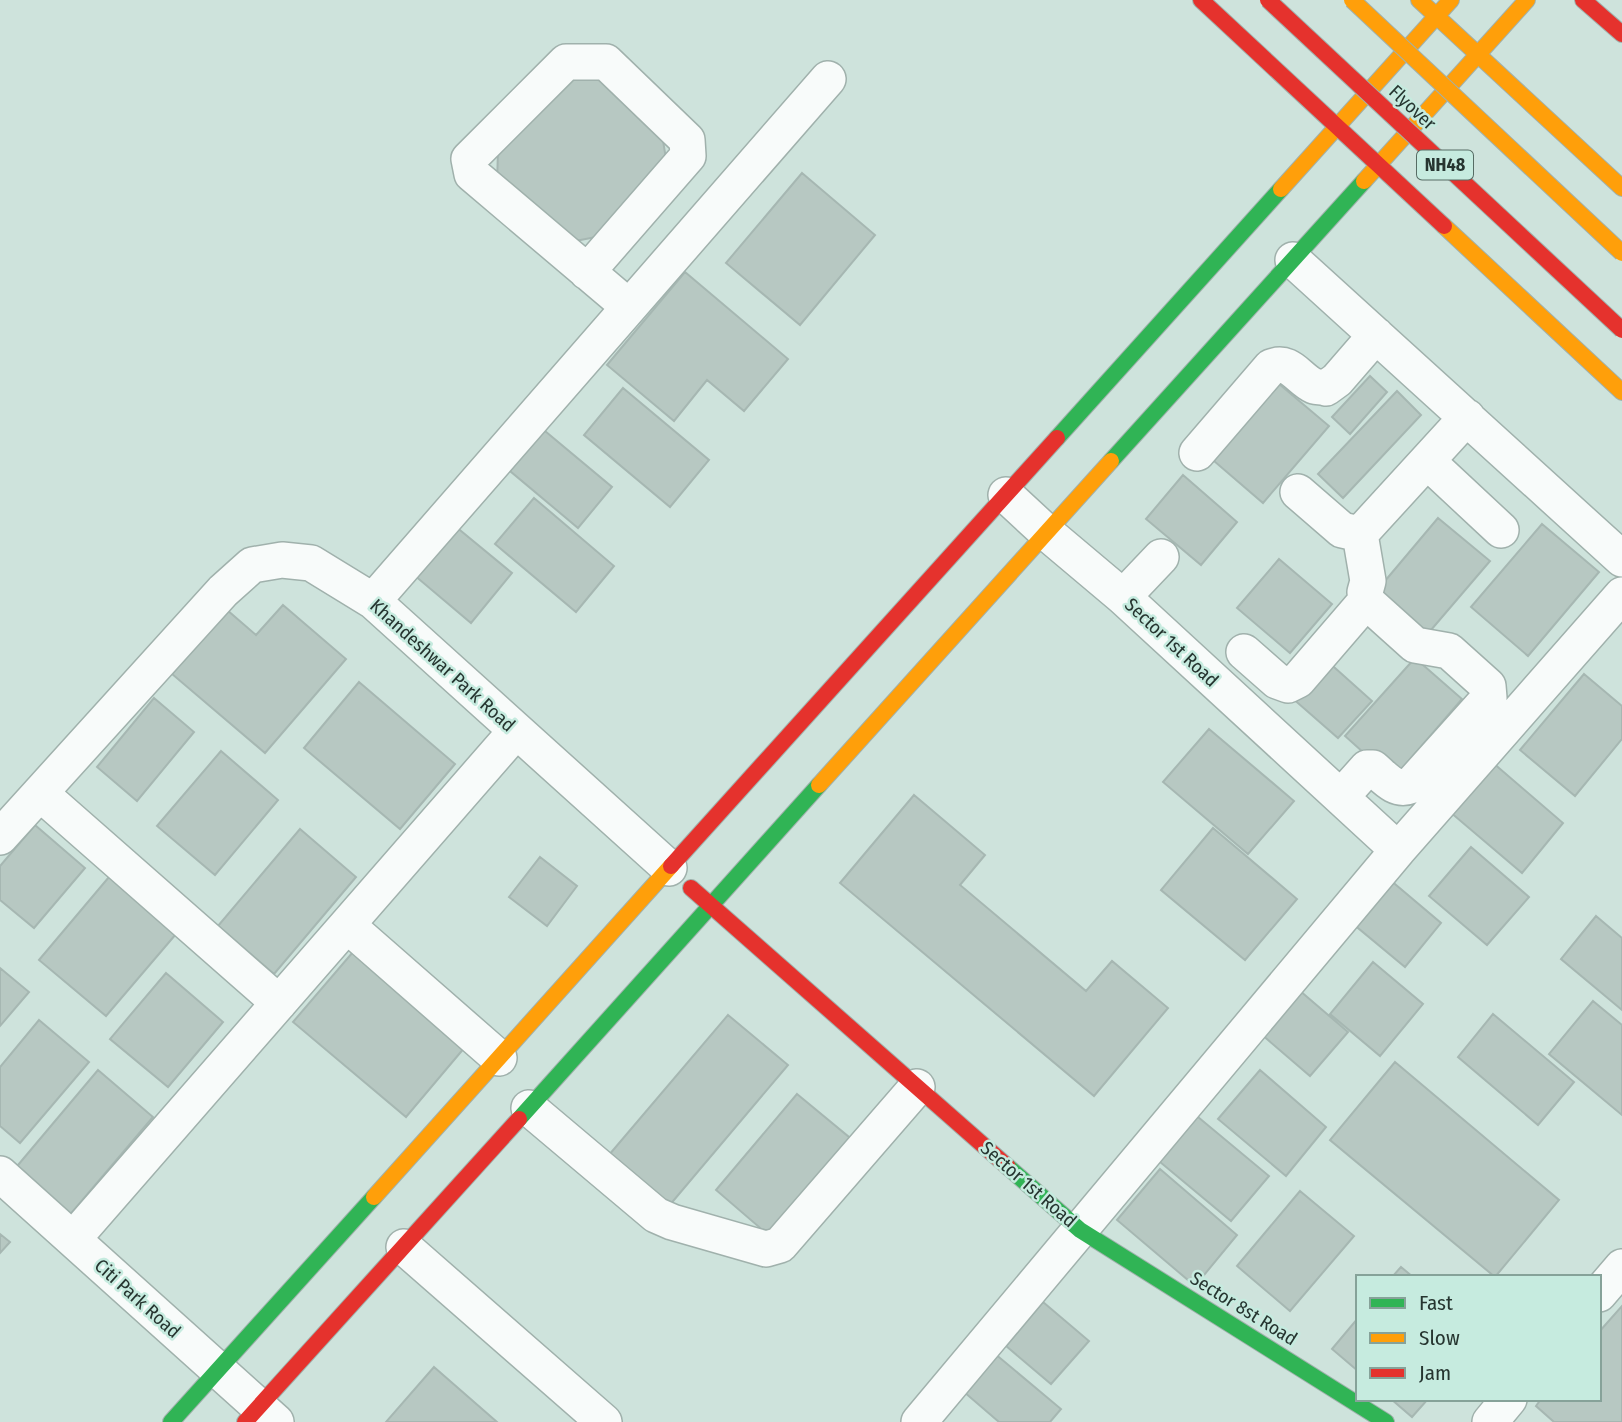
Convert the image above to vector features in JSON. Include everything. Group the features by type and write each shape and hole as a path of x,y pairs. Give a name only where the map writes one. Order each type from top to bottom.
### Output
{"main road":[{"path":"1201,0 1622,392"},
{"name":"Flyover","path":"1268,0 1622,330"},
{"name":"Flyover","path":"1352,0 1622,253"},
{"path":"1419,0 1622,188"},
{"path":"171,1422 1451,0"},
{"path":"260,1417 404,1247 1527,0"},
{"path":"1583,0 1622,34"},
{"name":"Sector 1st Road","path":"669,868 1080,1230"},
{"name":"Sector 8st Road","path":"1080,1230 1386,1422"}],"street":[{"path":"587,272 688,156 687,140 606,62 566,62 469,159 472,174 587,272 629,307"},
{"path":"373,601 828,79"},
{"path":"1293,260 1622,559"},
{"path":"1197,453 1271,367 1287,365 1314,386 1326,388 1376,335"},
{"path":"1345,370 1365,374 1377,366 1404,391"},
{"path":"1360,534 1467,417"},
{"path":"1427,461 1501,530"},
{"path":"1298,492 1342,530 1360,534"},
{"name":"Sector 1st Road","path":"1006,495 1046,533 1123,597 1398,850"},
{"path":"1341,797 1367,768 1373,768 1396,787 1403,789 1410,786 1489,698 1488,686 1449,651 1415,645 1366,601 1368,581 1360,534"},
{"path":"1123,597 1161,557"},
{"name":"Khandeshwar Park Road","path":"0,837 223,591 252,565 282,560 311,563 373,601 669,868"},
{"name":"Sector 1st Road","path":"1080,1230 1398,850 1622,596"},
{"path":"1244,652 1277,681 1287,685 1298,680 1366,601"},
{"path":"73,1239 516,731"},
{"path":"40,793 279,1003"},
{"path":"347,925 499,1058"},
{"path":"529,1108 656,1215 766,1249 780,1245 918,1087"},
{"name":"Citi Park Road","path":"0,1174 218,1370 260,1417"},
{"path":"919,1422 1080,1230"},
{"path":"404,1247 604,1422"},
{"path":"1490,1422 1507,1401"}],"building":[{"path":"600,70 660,122 667,165 601,236 560,244 497,186 498,149 560,75"},
{"path":"802,173 875,235 800,325 726,263"},
{"path":"685,272 788,359 744,411 707,380 674,421 607,365"},
{"path":"1370,376 1387,392 1350,434 1332,417"},
{"path":"1272,378 1329,426 1263,503 1207,455"},
{"path":"623,388 709,460 670,507 584,435"},
{"path":"1397,391 1421,415 1343,498 1318,474"},
{"path":"539,426 612,487 578,528 504,466"},
{"path":"1183,475 1237,522 1201,565 1146,519"},
{"path":"534,498 614,566 576,612 495,544"},
{"path":"1438,518 1490,561 1425,637 1374,594"},
{"path":"1542,524 1599,572 1528,656 1471,607"},
{"path":"455,526 512,573 471,623 414,575"},
{"path":"1279,559 1332,604 1290,653 1237,608"},
{"path":"283,605 346,659 265,753 172,674 227,610 256,635"},
{"path":"1415,658 1462,699 1393,779 1345,736"},
{"path":"1325,659 1372,701 1338,738 1291,697"},
{"path":"1584,674 1622,706 1622,739 1575,796 1520,750"},
{"path":"359,682 455,764 400,829 304,748"},
{"path":"154,698 194,732 137,801 97,767"},
{"path":"1209,729 1294,801 1248,854 1163,782"},
{"path":"221,751 278,800 215,875 157,826"},
{"path":"1492,762 1563,823 1522,873 1450,812"},
{"path":"914,795 985,855 960,885 1086,991 1112,961 1168,1008 1094,1096 840,883"},
{"path":"35,825 85,868 34,928 0,900 0,866"},
{"path":"1213,828 1297,899 1245,960 1161,890"},
{"path":"300,829 356,877 274,974 218,926"},
{"path":"1471,847 1529,897 1487,945 1429,896"},
{"path":"540,857 577,886 547,926 509,897"},
{"path":"109,877 176,934 106,1016 39,960"},
{"path":"1389,879 1441,923 1405,967 1352,923"},
{"path":"1596,916 1622,938 1622,1010 1561,959"},
{"path":"353,952 465,1047 406,1117 293,1022"},
{"path":"1373,962 1423,1004 1380,1056 1330,1014"},
{"path":"0,968 29,992 0,1026"},
{"path":"166,973 223,1022 168,1087 110,1039"},
{"path":"1299,990 1348,1032 1310,1076 1261,1034"},
{"path":"1593,1001 1622,1025 1622,1115 1549,1054"},
{"path":"1493,1014 1574,1082 1538,1125 1458,1057"},
{"path":"728,1015 788,1065 663,1213 603,1162"},
{"path":"39,1020 89,1062 20,1143 0,1126 0,1067"},
{"path":"1395,1062 1559,1200 1497,1275 1493,1275 1330,1140"},
{"path":"98,1070 153,1117 68,1217 13,1171"},
{"path":"1260,1070 1326,1127 1286,1176 1218,1119"},
{"path":"797,1094 855,1142 773,1239 716,1190"},
{"path":"1192,1112 1269,1176 1231,1221 1154,1157"},
{"path":"1160,1169 1237,1235 1195,1286 1117,1220"},
{"path":"1300,1191 1354,1236 1290,1311 1237,1266"},
{"path":"0,1234 10,1242 0,1253"},
{"path":"1401,1267 1411,1275 1394,1275"},
{"path":"1043,1302 1089,1341 1051,1384 1006,1346"},
{"path":"1622,1306 1622,1422 1554,1422 1536,1406 1540,1401 1601,1401 1601,1330"},
{"path":"1356,1320 1356,1369 1332,1349"},
{"path":"988,1348 1061,1409 1050,1422 999,1422 957,1386"},
{"path":"434,1367 497,1422 386,1422"},
{"path":"1393,1401 1426,1401 1412,1417"}],"traffic: fast":[{"path":"1111,461 1364,181"},
{"path":"1057,438 1281,189"},
{"path":"519,1119 819,785"},
{"path":"1008,1167 1080,1230 1386,1422"},
{"path":"171,1422 374,1197"}],"traffic: slow":[{"path":"1352,0 1622,253"},
{"path":"1419,0 1622,188"},
{"path":"1281,189 1451,0"},
{"path":"1364,181 1527,0"},
{"path":"1444,226 1622,392"},
{"path":"819,785 1111,461"},
{"path":"374,1197 671,866"}],"traffic: jam":[{"path":"1201,0 1444,226"},
{"path":"1268,0 1622,330"},
{"path":"1583,0 1622,34"},
{"path":"671,866 1057,438"},
{"path":"691,888 1008,1167"},
{"path":"245,1422 519,1119"}]}
